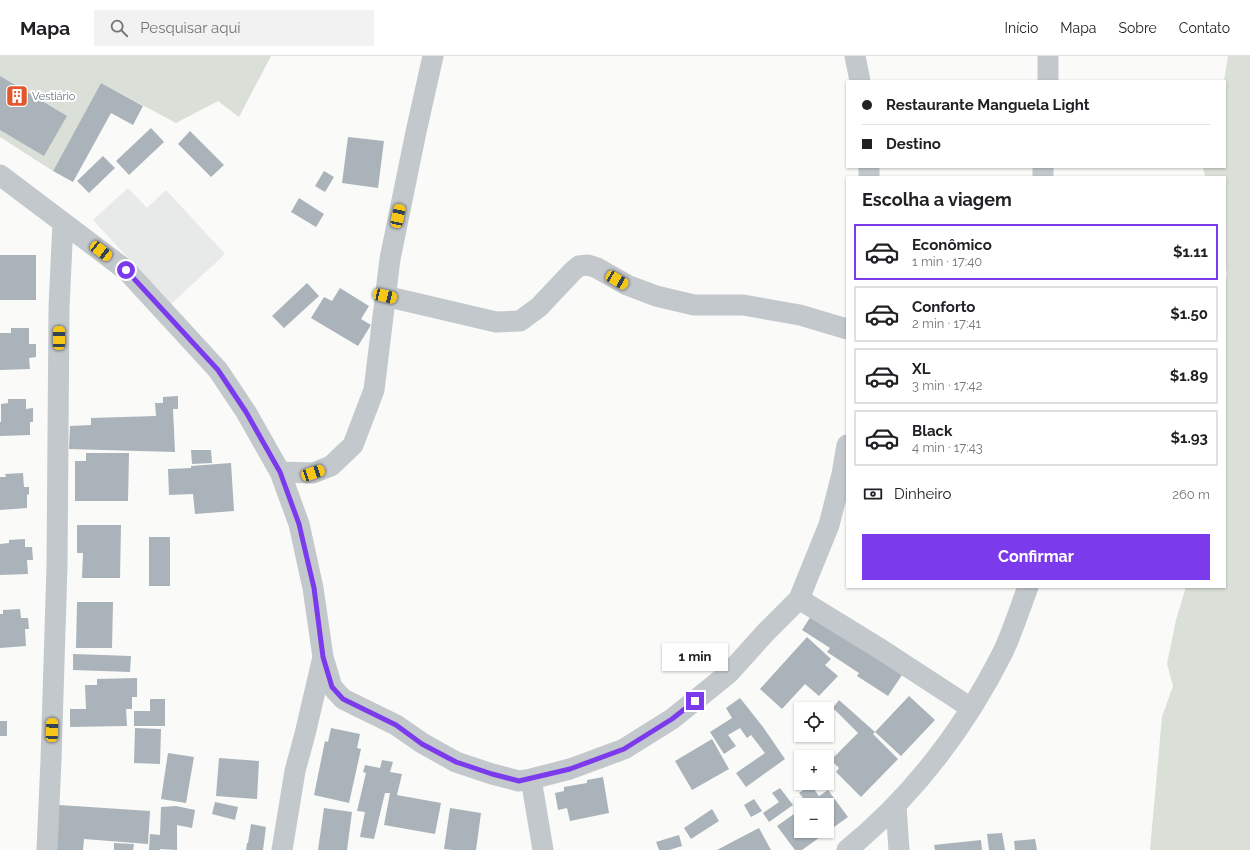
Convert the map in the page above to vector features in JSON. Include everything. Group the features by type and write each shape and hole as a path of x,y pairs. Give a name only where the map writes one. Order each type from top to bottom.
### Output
{"street":[{"path":"280,472 313,473 331,466 353,445 374,390 390,259 414,139 433,56"},
{"path":"855,56 860,80"},
{"path":"1048,56 1048,80"},
{"path":"0,175 126,270 218,370 246,412 280,472 299,524 314,588 323,657 332,687 343,699 396,725 422,744 456,762 492,774 519,781 531,779 570,769 624,749 672,719 729,673 766,632 799,599 830,525 846,451"},
{"path":"46,850 51,760 56,581 59,308 63,222"},
{"path":"385,296 496,322 520,320 539,307 579,266 588,265 597,268 627,285 656,296 694,305 743,305 800,315 846,329"},
{"path":"847,850 896,806 940,754 971,708 1004,649 1028,588"},
{"path":"799,599 882,650 971,708"},
{"path":"282,850 295,770 323,657"},
{"path":"531,779 543,850"},
{"path":"896,806 899,850"}],"shaded area":[{"path":"0,56 271,56 239,117 218,101 176,123 101,83 53,171 0,137"},
{"path":"1228,56 1250,56 1250,850 1150,850 1162,717 1173,686 1167,664 1176,620 1186,588 1226,588 1226,176 1205,176 1203,168 1226,168 1226,80 1224,80"},
{"path":"128,188 147,208 166,190 225,254 171,304 93,220"}],"building":[{"name":"Vestiário","path":"0,76 67,116 44,156 0,130"},
{"path":"101,83 143,106 133,125 111,113 73,182 53,171"},
{"path":"151,128 164,142 129,175 116,161"},
{"path":"190,131 224,165 211,177 178,144"},
{"path":"348,137 384,141 378,188 342,183"},
{"path":"103,156 115,168 89,193 77,181"},
{"path":"324,171 334,177 325,192 315,186"},
{"path":"299,198 324,214 316,227 291,212"},
{"path":"0,255 36,255 36,300 0,300"},
{"path":"307,283 319,296 284,328 272,316"},
{"path":"340,288 369,306 361,319 371,325 358,346 311,318 324,297 332,301"},
{"path":"11,328 29,328 29,344 36,344 36,357 29,358 30,369 0,370 0,333 11,333"},
{"path":"178,396 178,409 173,409 175,452 69,449 70,426 91,425 91,418 156,416 155,403 163,403 163,397"},
{"path":"8,399 26,399 26,409 33,408 33,422 30,422 30,435 0,436 1,404 8,403"},
{"path":"191,450 211,450 212,463 192,464"},
{"path":"86,453 129,453 128,501 75,501 75,461 86,461"},
{"path":"231,463 234,511 195,514 193,494 169,495 168,469"},
{"path":"23,473 24,487 29,487 29,494 27,495 27,508 0,510 0,477 6,477 5,474"},
{"path":"77,525 121,525 120,578 82,578 83,553 77,553"},
{"path":"149,537 170,537 170,586 149,586"},
{"path":"25,539 25,547 32,547 33,560 27,560 28,574 0,575 0,544 9,543 9,540"},
{"path":"77,602 113,602 112,648 76,648"},
{"path":"20,609 21,618 28,618 29,629 25,629 26,646 0,648 0,614 3,614 3,610"},
{"path":"813,613 904,672 888,696 857,676 859,673 827,652 830,648 802,630"},
{"path":"807,637 831,659 825,665 838,676 819,696 805,684 782,709 760,689"},
{"path":"73,654 131,656 130,672 73,670"},
{"path":"137,678 137,697 132,697 132,709 126,709 127,726 70,727 70,709 86,709 85,685 97,685 97,679"},
{"path":"909,696 935,720 901,756 875,732"},
{"path":"740,698 763,727 785,759 746,787 736,773 765,753 751,735 747,738 740,728 728,735 736,746 724,754 710,732 732,718 726,708"},
{"path":"150,699 165,699 165,726 134,726 134,711 150,711"},
{"path":"839,700 875,732 873,734 898,759 861,797 836,772 839,768 834,763 834,757 858,733 834,709"},
{"path":"0,721 7,721 7,736 0,736"},
{"path":"135,728 161,729 160,764 134,763"},
{"path":"331,728 360,734 357,748 361,749 349,803 314,795 325,741 328,742"},
{"path":"712,739 729,769 692,790 675,761"},
{"path":"168,753 194,757 186,803 161,799"},
{"path":"219,758 259,761 257,799 216,796"},
{"path":"382,760 393,762 390,772 402,774 397,795 441,803 435,834 384,825 390,793 385,793 374,839 360,837 365,812 357,811 366,773 363,772 365,765 380,768"},
{"path":"603,777 609,813 570,821 567,808 558,810 555,793 564,791 564,787 587,783 587,780"},
{"path":"780,788 793,805 769,822 763,813 779,802 772,793"},
{"path":"804,790 815,790 819,796 828,790 834,798 803,798 799,793"},
{"path":"834,798 848,817 834,827"},
{"path":"754,799 762,811 751,817 744,805"},
{"path":"215,802 238,807 235,820 212,814"},
{"path":"59,805 150,811 148,844 84,839 83,850 56,850"},
{"path":"176,806 195,810 192,828 177,825 177,850 149,850 150,834 160,835 161,807"},
{"path":"324,808 352,812 347,850 318,850"},
{"path":"450,808 481,813 476,850 444,849"},
{"path":"712,809 719,821 691,839 684,828"},
{"path":"794,814 794,838 819,838 802,850 795,850 777,826"},
{"path":"251,824 266,827 263,850 246,850"},
{"path":"759,828 771,850 717,850 732,842"},
{"path":"1002,833 1005,850 989,850 987,834"},
{"path":"679,835 682,846 669,850 659,850 656,842"},
{"path":"1035,839 1037,850 1015,850 1014,841"},
{"path":"981,840 982,850 935,850 934,845"},
{"path":"114,843 134,844 133,850 114,850"}],"place":[{"name":"Vestiário","path":"17,96"}],"route":[{"path":"126,270 218,370 246,412 280,472 299,524 314,588 323,657 332,687 343,699 396,725 422,744 456,762 519,781 570,769 624,749 672,719 695,701"}]}
